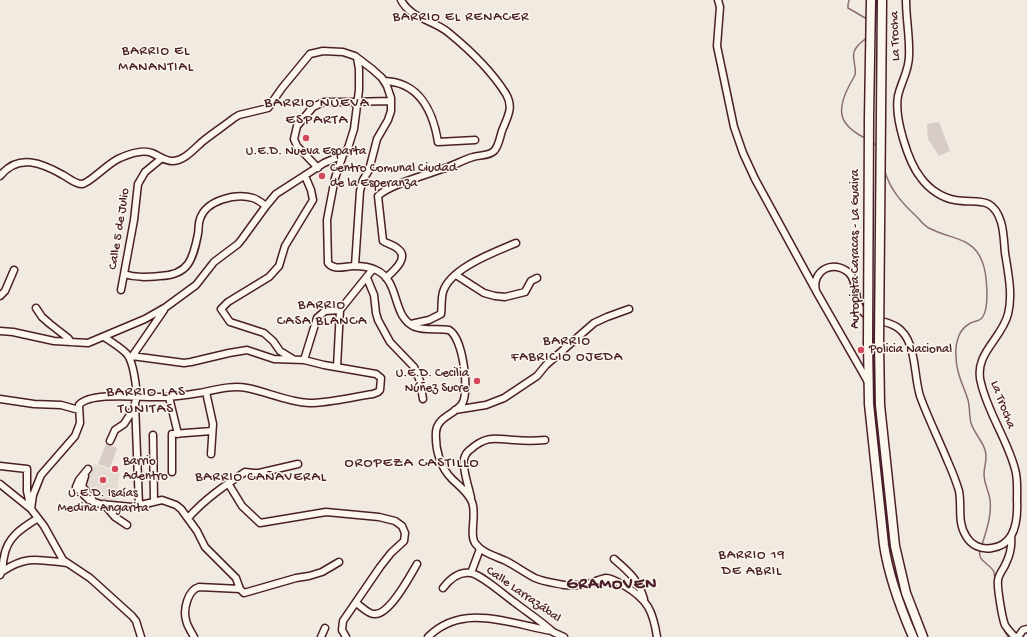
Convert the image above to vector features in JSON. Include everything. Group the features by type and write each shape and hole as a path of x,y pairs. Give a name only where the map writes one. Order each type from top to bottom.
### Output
{"highway":[{"name":"Autopista Caracas - La Guaira","path":"871,0 868,382 886,562 897,599 913,637"},
{"name":"Autopista Caracas - La Guaira","path":"882,0 879,343 880,405 895,546 906,593 923,637"}],"street":[{"path":"386,278 399,264 402,256 397,248 383,241 378,196 398,185 450,167 467,159 491,153 495,150 510,110 510,104 506,94 485,66 449,33 408,10 401,0"},
{"path":"718,0 720,7 717,46 734,127 743,153 755,179 818,295 845,339 868,382"},
{"name":"La Trocha","path":"906,0 909,58 907,71 898,94 898,109 902,135 915,170 923,182 948,198 963,201 979,201 988,204 996,212 1002,230 1008,279 1009,308 1004,325 984,354 979,372 982,388 1016,474 1017,523 1012,535 1007,561 998,580 1004,623 1007,629 1016,637"},
{"path":"0,176 7,169 20,162 32,162 51,168 74,182 82,184 112,162 124,157 144,152 153,153 172,161 180,159 239,115 268,108 282,88 310,54 323,51 348,53 372,69 384,81 390,93 391,101 391,111 388,120 377,139 369,170 363,180 360,191 355,266"},
{"path":"357,58 359,77 354,129 348,148 343,155 335,178 327,220 328,261 330,266 336,268 355,266 377,270 392,286 402,315 410,324 420,328 449,330 455,336 462,358 465,394 462,404 438,423 436,432 437,447 442,467 450,478 463,489 472,502"},
{"path":"384,81 399,83 424,100 434,122 438,142 476,140"},
{"path":"318,168 295,143 297,126 313,107 321,102 391,101"},
{"path":"0,331 13,332 44,339 88,343 145,319 166,307 196,285 214,262 238,244 276,194 324,164 343,155"},
{"name":"Calle 5 de Julio","path":"121,290 134,220 138,184 145,172 162,158"},
{"path":"293,359 280,351 273,341 264,333 230,322 221,309 228,302 269,277 279,266 285,246 312,200 311,190 306,176"},
{"path":"124,274 132,277 173,275 182,272 188,266 196,245 200,219 203,213 215,203 232,198 244,197 256,199 266,206"},
{"path":"410,324 429,320 441,314 443,291 449,281 456,275 476,261 516,243"},
{"path":"818,295 815,283 819,273 828,268 835,267 844,270 852,277 861,310 873,318 892,324 906,337 912,352 921,397 959,490 961,523 965,535 973,544 986,549 1000,546 1007,542 1012,535"},
{"path":"337,367 340,310 373,269"},
{"path":"0,296 5,291 14,270"},
{"path":"456,275 484,293 499,297 525,292 531,280 537,278"},
{"path":"367,278 374,295 378,320 390,342 414,367 420,381 424,399"},
{"path":"131,358 166,307"},
{"path":"36,308 42,317 71,342"},
{"path":"304,360 317,318 325,311 340,310"},
{"path":"455,410 486,405 504,398 536,376 546,365 594,323 629,310"},
{"path":"104,337 121,348 131,358 137,397 135,407 139,505"},
{"path":"31,509 33,495 41,475 75,436 80,423 79,405 82,402 92,398 118,396 169,396 206,392 224,388 246,388 295,402 318,402 378,392 380,390 381,378 376,374 304,360 274,359 247,350 184,363 131,358"},
{"path":"206,392 212,414 211,454"},
{"path":"169,396 178,434"},
{"path":"0,399 34,404 61,405 79,410"},
{"path":"110,441 115,430 124,424 135,407"},
{"path":"172,472 172,434 212,431"},
{"path":"153,435 154,501"},
{"path":"545,440 521,441 493,438 480,442 468,451 464,459 475,518 472,535 475,544 480,549 535,578 573,585 588,584 608,578 634,592 644,600"},
{"path":"188,518 202,503 245,472 259,473 298,464"},
{"path":"0,466 27,469 27,491 31,509"},
{"path":"127,525 115,517 100,503 82,486 88,469 79,480 76,487 90,500 100,503 132,507 162,500 176,505 181,509 197,531 205,548 236,578 240,589 244,593 322,572 339,562"},
{"path":"228,483 242,506 260,523 326,512 379,517 395,521 402,526 405,533 404,541 391,553 342,625 342,630 346,637"},
{"path":"0,484 31,509 67,563 90,578 132,616 136,621 141,637"},
{"path":"2,573 3,558 6,546 19,530 38,518"},
{"name":"Calle Larrazábal","path":"480,549 471,573 494,586 553,632 564,637"},
{"path":"614,559 639,584 644,600 653,616 657,637"},
{"path":"2,573 15,563 27,560 67,563"},
{"path":"356,603 371,613 382,613 391,605 417,564"},
{"path":"443,588 451,579 461,574 471,573"},
{"path":"194,637 188,626 185,614 192,591 199,587 240,589"},
{"path":"428,637 436,629 446,624 465,618 476,617 504,621 553,632"},
{"path":"321,637 325,628"},
{"path":"1016,637 1023,630 1027,629"}],"shaded area":[{"path":"939,122 950,151 939,156 928,139 927,124"},
{"path":"106,444 117,448 110,468 98,464"},
{"name":"U.E.D. Isaías Medina Angarita","path":"95,464 119,473 117,504 95,500 85,486"}],"waterway":[{"path":"849,0 848,8 867,19"},
{"path":"865,138 850,128 845,122 841,110 845,95 855,75 854,51 867,37"},
{"path":"872,142 878,147"},
{"path":"884,168 889,183 897,195 923,224 973,247 978,253 984,266 987,290 985,313 982,318 971,323 962,330 958,338 956,352 957,368 968,400 971,423 984,446 986,453 984,478 989,497 990,512 982,545"},
{"path":"980,550 980,557 992,569 995,579"},
{"path":"1003,628 1008,637"}],"place":[{"name":"U.E.D. Nueva Esparta","path":"306,138"},
{"name":"Centro Comunal Ciudad de la Esperanza","path":"322,176"},
{"name":"Policia Nacional","path":"861,350"},
{"name":"U.E.D. Cecilia Núñez Sucre","path":"477,381"},
{"name":"Barrio Adentro","path":"115,469"},
{"name":"U.E.D. Isaías Medina Angarita","path":"103,480"}],"district":[{"name":"BARRIO EL RENACER","path":"461,18"},
{"name":"BARRIO EL MANANTIAL","path":"156,60"},
{"name":"BARRIO NUEVA ESPARTA","path":"317,112"},
{"name":"BARRIO CASA BLANCA","path":"322,314"},
{"name":"BARRIO FABRICIO OJEDA","path":"567,350"},
{"name":"BARRIO LAS TUNITAS","path":"146,402"},
{"name":"OROPEZA CASTILLO","path":"412,464"},
{"name":"BARRIO CAÑAVERAL","path":"261,478"},
{"name":"BARRIO 19 DE ABRIL","path":"752,564"},
{"name":"GRAMOVEN","path":"612,585"}]}
